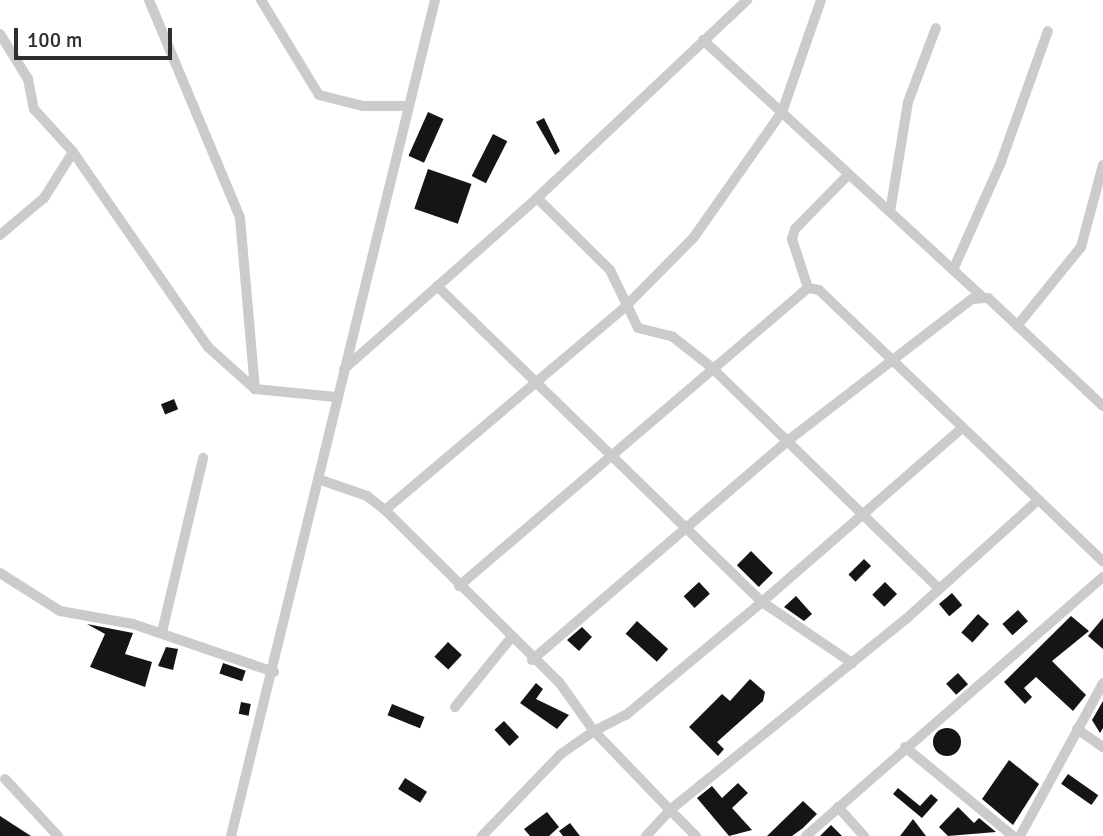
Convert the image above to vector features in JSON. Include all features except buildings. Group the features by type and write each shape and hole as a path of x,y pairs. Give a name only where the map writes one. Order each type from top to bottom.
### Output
{"street":[{"path":"149,0 240,218 255,388"},
{"path":"261,0 319,95 363,106 407,106"},
{"path":"231,836 274,672 336,397 435,0"},
{"path":"385,510 626,306 694,237 782,112 821,0"},
{"path":"344,369 537,198 742,1"},
{"path":"890,212 908,102 936,28"},
{"path":"953,270 1001,162 1048,31"},
{"path":"0,34 27,79 34,109 73,152 208,347 255,388 336,397"},
{"path":"703,40 1103,406"},
{"path":"0,235 44,198 73,152"},
{"path":"1017,326 1081,247 1103,165"},
{"path":"808,288 792,239 795,229 849,174"},
{"path":"537,198 610,270 638,328 673,337 710,366 790,439 937,587"},
{"path":"437,286 534,384 762,602 852,663"},
{"path":"458,586 710,366 808,288 819,290 1036,502 1103,561"},
{"path":"532,660 790,439 981,296"},
{"path":"482,836 561,754 594,731 625,715 762,602 961,429"},
{"path":"162,632 203,458"},
{"path":"318,479 367,496 385,510 510,639 566,690 594,731 696,836"},
{"path":"646,836 670,810 852,663 1036,502"},
{"path":"0,573 61,611 162,632 274,672"},
{"path":"806,836 1103,577"},
{"path":"455,707 510,639"},
{"path":"1020,836 1103,683"},
{"path":"1077,729 1103,747"},
{"path":"905,747 1013,836"},
{"path":"5,779 58,836"},
{"path":"838,807 864,836"}]}
